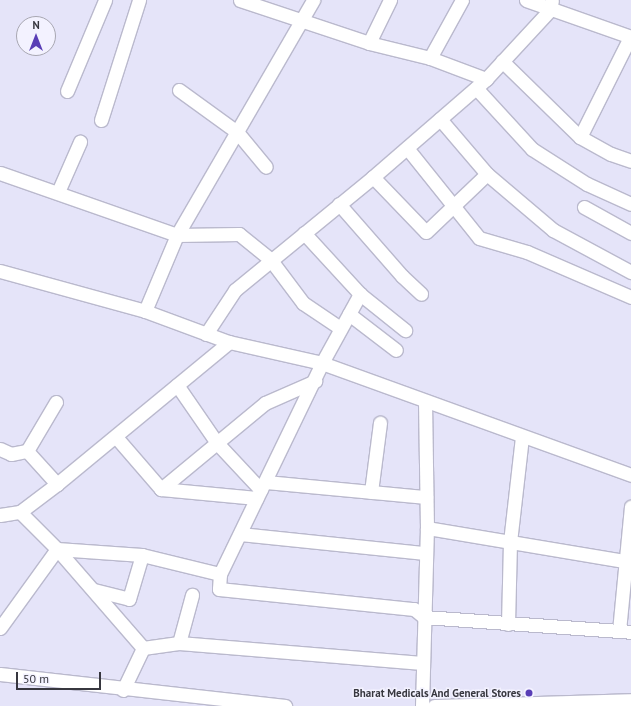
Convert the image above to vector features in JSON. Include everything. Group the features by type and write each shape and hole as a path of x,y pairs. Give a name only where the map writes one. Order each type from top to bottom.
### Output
{"street":[{"path":"67,91 105,0"},
{"path":"101,120 139,0"},
{"path":"242,0 369,43 430,58 486,79"},
{"path":"145,311 177,235 313,0"},
{"path":"369,43 390,0"},
{"path":"430,58 462,0"},
{"path":"526,0 551,5 631,37 580,137"},
{"path":"206,334 235,290 270,259 373,177 486,79 551,5"},
{"path":"502,61 580,137 611,154 631,161"},
{"path":"476,88 532,148 587,184 631,204"},
{"path":"179,90 237,132 266,167"},
{"path":"440,119 487,174 553,230 631,272"},
{"path":"58,192 80,142"},
{"path":"407,148 456,206 479,238 527,252 631,297"},
{"path":"0,172 177,235 239,234 270,259 303,303 340,328"},
{"path":"373,177 426,232 456,206 487,174"},
{"path":"339,204 402,276 421,294"},
{"path":"584,207 631,233"},
{"path":"304,233 360,294 405,330"},
{"path":"0,271 145,311 229,342 322,363 522,437 631,475"},
{"path":"360,294 322,363 315,381 220,574 219,589 414,609 424,617 625,632 631,507"},
{"path":"349,314 396,350"},
{"path":"0,515 20,512 116,437 229,342"},
{"path":"161,489 265,404 315,381"},
{"path":"177,385 217,443 261,490"},
{"path":"422,706 425,553 427,528 425,401"},
{"path":"0,449 11,454 27,451 56,402"},
{"path":"371,492 380,423"},
{"path":"116,437 161,489 371,492 426,497"},
{"path":"508,624 510,542 522,437"},
{"path":"27,451 57,484"},
{"path":"20,512 57,549 143,648"},
{"path":"427,528 628,562"},
{"path":"240,534 425,553"},
{"path":"57,549 142,555 220,574"},
{"path":"0,628 57,549"},
{"path":"94,590 129,599 142,555"},
{"path":"179,643 192,595"},
{"path":"143,648 179,643 422,664"},
{"path":"123,690 143,648"},
{"path":"0,674 123,690 284,706"},
{"path":"434,706 631,700"}],"place":[{"name":"Bharat Medicals And General Stores","path":"529,693"}]}
